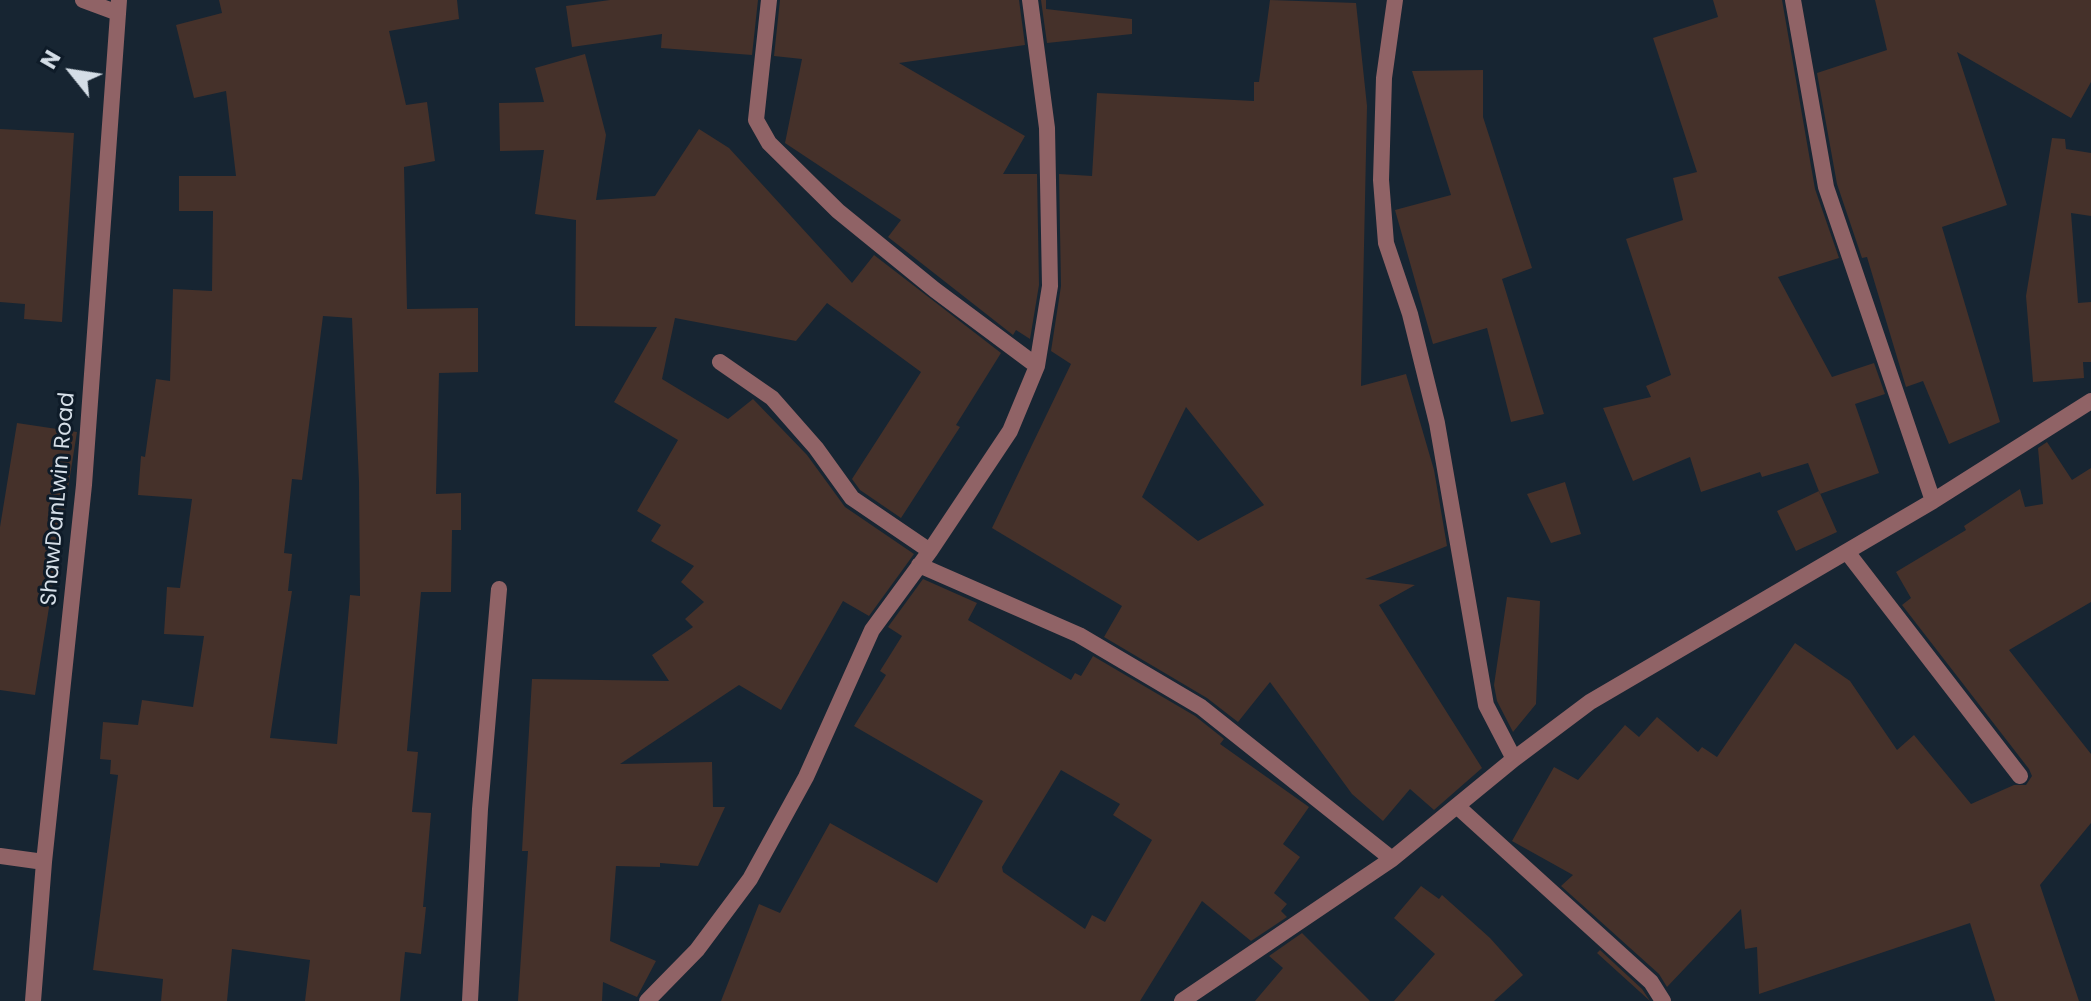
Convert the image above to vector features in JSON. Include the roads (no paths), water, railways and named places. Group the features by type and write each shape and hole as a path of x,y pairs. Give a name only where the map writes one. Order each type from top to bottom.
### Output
{"street":[{"path":"83,0 119,6"},
{"path":"769,0 756,120 769,143 838,211 935,290 1037,366"},
{"path":"647,1001 697,950 750,879 806,777 872,630 930,551 1010,431 1037,366 1050,286 1048,144 1030,0"},
{"path":"1395,0 1384,78 1381,180 1386,243 1410,314 1437,423 1486,705 1514,759"},
{"path":"1793,0 1826,187 1933,501"},
{"name":"ShawDanLwin Road","path":"33,1001 44,862 84,485 119,6"},
{"path":"720,362 772,398 816,448 852,498 930,551"},
{"path":"1182,1001 1392,859 1514,759 1590,702 1933,501 2091,401"},
{"path":"1847,552 2020,776"},
{"path":"919,565 1079,635 1201,707 1392,859"},
{"path":"470,1001 480,809 499,589"},
{"path":"1458,807 1651,982 1663,1001"},
{"path":"0,856 44,862"}]}
